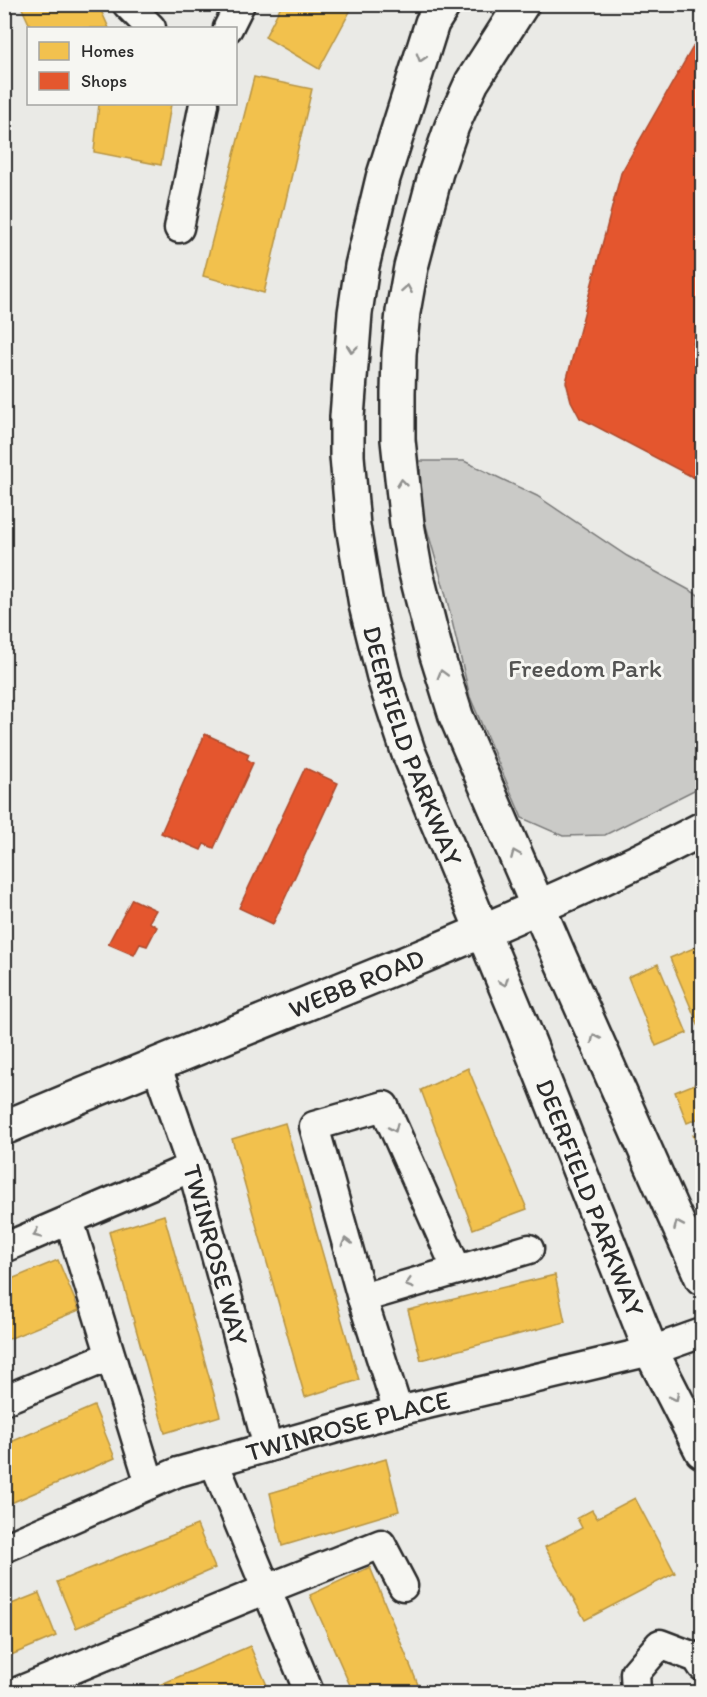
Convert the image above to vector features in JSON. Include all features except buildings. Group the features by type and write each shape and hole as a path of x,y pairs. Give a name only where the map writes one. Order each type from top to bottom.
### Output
{"main road":[{"name":"DEERFIELD PARKWAY","path":"444,4 432,23 383,178 364,255 355,313 347,417 348,456 352,526 366,605 384,681 408,751 483,931 651,1351 702,1451"},
{"name":"DEERFIELD PARKWAY","path":"522,4 472,82 452,126 432,184 413,257 403,312 398,364 398,440 405,514 413,558 436,652 447,692 467,744 702,1278"},
{"name":"WEBB ROAD","path":"4,1128 538,908 702,829"}],"street":[{"path":"127,4 150,27"},
{"path":"228,27 240,4"},
{"path":"179,228 204,105"},
{"name":"TWINROSE WAY","path":"156,1064 192,1167 268,1447"},
{"path":"398,1411 362,1298 314,1126 384,1106 457,1270"},
{"path":"4,1248 192,1167"},
{"path":"69,1220 150,1484"},
{"path":"362,1298 529,1249"},
{"name":"TWINROSE PLACE","path":"4,1548 178,1472 398,1411 651,1351 702,1333"},
{"path":"4,1400 110,1356"},
{"path":"214,1462 309,1692"},
{"path":"17,1692 381,1544 403,1586"},
{"path":"636,1692 635,1673 660,1644 697,1658 702,1666"}],"green space":[{"name":"Freedom Park","path":"420,461 464,461 537,496 627,556 702,597 702,786 605,835 563,836 522,818 470,697 445,592 421,508"}]}
